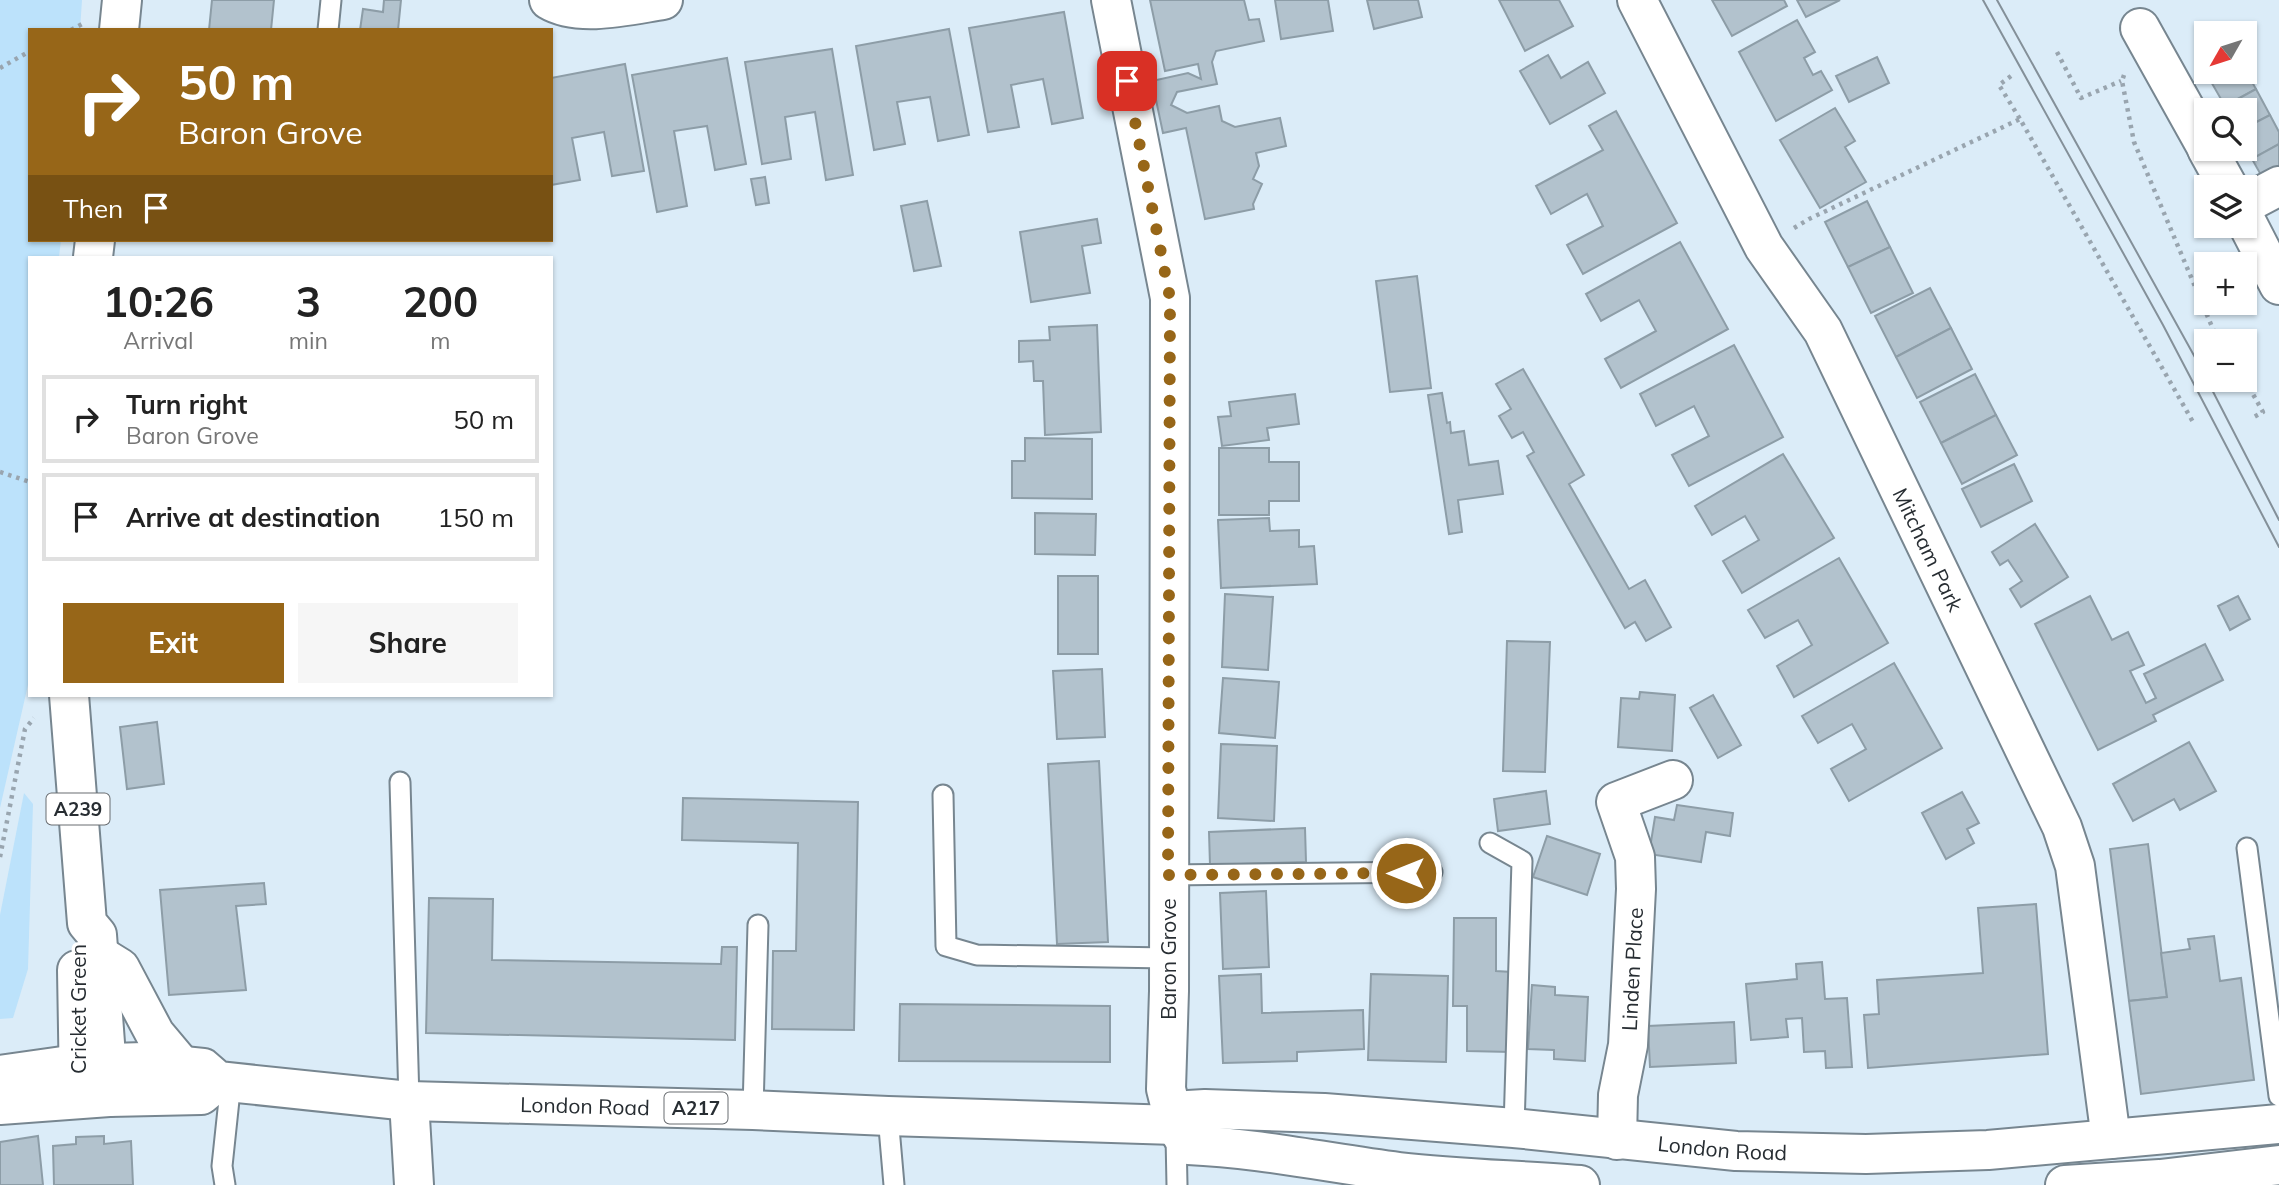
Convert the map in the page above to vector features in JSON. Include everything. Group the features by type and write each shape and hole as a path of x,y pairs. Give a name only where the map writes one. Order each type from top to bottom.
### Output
{"main road":[{"path":"119,28 122,0"},
{"path":"550,0 581,10 663,0"},
{"name":"Baron Grove","path":"1111,0 1170,298 1166,1089 1175,1125"},
{"name":"Mitcham Park","path":"1637,0 1764,247 1823,331 2062,827 2075,866 2111,1139"},
{"path":"2140,28 2194,126"},
{"path":"2257,198 2279,186"},
{"path":"2255,238 2279,285"},
{"name":"Cricket Green","path":"54,703 93,939 77,934 93,1081"},
{"name":"Linden Place","path":"1617,1140 1618,1095 1628,1045 1636,890 1635,857 1611,787 1673,780"},
{"path":"93,939 120,968 155,1034 181,1065"},
{"name":"London Road","path":"0,1075 93,1081 181,1065 203,1068 224,1081 410,1101 1175,1125 1188,1110 1324,1113 1514,1128 1736,1152 1866,1154 1988,1150 2279,1125"},
{"name":"A217","path":"0,1105 93,1081 201,1095 224,1081"},
{"path":"410,1101 414,1185"},
{"path":"1175,1125 1188,1145 1256,1150 1327,1163 1436,1176 1580,1185"},
{"path":"2150,1135 2161,1182"},
{"path":"2065,1185 2161,1182 2279,1165"}],"lane":[{"path":"328,28 331,0"},
{"path":"400,782 410,1101"},
{"path":"943,795 946,946 977,956 1168,958"},
{"path":"1490,844 1522,861 1514,1128"},
{"path":"2247,848 2279,1096"},
{"path":"1168,875 1432,872"},
{"path":"754,1110 758,926"},
{"path":"224,1081 222,1166 225,1185"},
{"path":"888,1116 894,1185"},
{"path":"1175,1125 1177,1185"}],"path":[{"path":"0,68 28,52"},
{"path":"2057,52 2081,98 2093,93"},
{"path":"2011,76 1999,85 2193,422"},
{"path":"2122,81 2134,142 2213,329"},
{"path":"1764,247 1809,219 2020,119"},
{"path":"2252,392 2263,412 2252,418"},
{"path":"0,472 28,481"},
{"path":"0,857 25,729 54,703"}],"shaded area":[{"path":"0,0 82,0 80,28 28,28 28,242 61,242 59,256 28,256 28,685 0,808"},
{"path":"24,793 33,804 28,969 13,1018 0,1019 0,915"}],"building":[{"path":"212,0 274,0 271,28 209,28"},
{"path":"384,0 401,0 398,28 360,28 363,9 383,12"},
{"path":"1150,0 1244,0 1249,20 1259,19 1264,41 1216,51 1212,62 1217,84 1177,92 1171,105 1187,113 1219,106 1222,121 1235,127 1280,118 1286,146 1256,153 1259,166 1253,179 1262,184 1253,204 1254,209 1205,219 1186,128 1163,133 1152,81 1188,73 1201,79 1198,64 1165,71"},
{"path":"1275,0 1328,0 1333,31 1281,39"},
{"path":"1367,0 1418,0 1422,17 1374,29"},
{"path":"1499,0 1559,0 1573,26 1525,51"},
{"path":"1712,0 1784,0 1787,6 1732,36"},
{"path":"1797,0 1840,0 1806,17"},
{"path":"1064,12 1083,118 1052,124 1043,79 1011,85 1019,127 988,132 969,28"},
{"path":"1797,20 1815,52 1804,58 1813,75 1821,71 1832,90 1776,121 1739,52"},
{"path":"949,29 969,135 938,141 930,97 897,102 905,144 874,150 856,46"},
{"path":"832,49 853,175 826,180 815,112 785,117 791,159 762,164 745,62"},
{"path":"1548,55 1561,78 1588,62 1605,93 1550,124 1520,71"},
{"path":"1877,57 1889,83 1849,102 1836,76"},
{"path":"727,58 746,164 715,170 707,126 674,131 687,206 657,212 632,75"},
{"path":"625,64 644,171 612,176 604,132 572,138 580,180 553,185 553,78"},
{"path":"2212,84 2253,84 2256,89 2240,98 2220,98"},
{"path":"2256,89 2270,115 2257,122 2257,98 2240,98"},
{"path":"1835,108 1855,141 1845,147 1866,182 1820,208 1780,140"},
{"path":"1616,111 1677,223 1583,274 1567,245 1603,226 1587,194 1551,214 1536,186 1603,150 1589,126"},
{"path":"2270,115 2279,132 2279,144 2257,156 2257,122"},
{"path":"2279,144 2279,177 2266,184 2253,161 2257,161 2257,156"},
{"path":"765,177 769,203 756,205 751,179"},
{"path":"927,201 941,266 914,271 901,206"},
{"path":"1867,201 1890,247 1848,267 1825,222"},
{"path":"1097,219 1101,243 1082,246 1090,293 1031,302 1020,232"},
{"path":"1680,242 1728,329 1621,388 1605,359 1656,331 1639,300 1601,321 1586,294"},
{"path":"1890,247 1913,293 1871,313 1848,267"},
{"path":"1417,276 1431,388 1390,392 1376,281"},
{"path":"1930,288 1951,328 1896,357 1875,316"},
{"path":"1097,325 1101,432 1045,435 1043,381 1034,381 1033,361 1019,362 1019,341 1050,340 1049,327"},
{"path":"1951,328 1972,369 1917,398 1896,357"},
{"path":"1734,345 1783,437 1689,486 1672,455 1709,436 1694,406 1656,426 1640,394"},
{"path":"1523,369 1584,475 1569,484 1629,589 1645,580 1671,627 1646,641 1635,622 1625,628 1527,456 1534,452 1523,432 1512,438 1499,416 1511,409 1496,384"},
{"path":"1975,374 1996,415 1941,443 1920,402"},
{"path":"1442,393 1451,433 1464,431 1469,465 1498,461 1503,494 1458,500 1462,532 1449,534 1428,395"},
{"path":"1295,394 1299,424 1267,428 1269,440 1222,446 1218,417 1231,416 1229,402"},
{"path":"1996,415 2017,455 1962,484 1941,443"},
{"path":"1025,438 1092,439 1092,499 1012,498 1012,461 1025,461"},
{"path":"1219,448 1269,448 1269,462 1299,462 1299,501 1269,501 1269,515 1219,515"},
{"path":"1783,454 1834,538 1742,593 1723,561 1759,540 1745,516 1712,535 1695,506"},
{"path":"2014,464 2032,501 1981,527 1962,489"},
{"path":"1035,513 1096,514 1095,555 1035,554"},
{"path":"1269,518 1270,531 1299,530 1299,547 1314,546 1317,584 1221,588 1218,520"},
{"path":"2035,524 2068,577 2021,607 2010,589 2022,581 2008,560 2000,565 1992,552"},
{"path":"1839,558 1888,643 1794,697 1777,666 1812,645 1798,620 1765,638 1748,610"},
{"path":"1058,576 1098,576 1098,654 1058,654"},
{"path":"1225,594 1273,597 1268,670 1222,667"},
{"path":"2090,596 2112,640 2128,632 2144,665 2130,671 2146,703 2156,698 2144,674 2205,644 2223,680 2153,715 2156,721 2098,750 2035,624"},
{"path":"2238,596 2250,619 2230,630 2218,606"},
{"path":"1507,641 1550,642 1545,772 1503,771"},
{"path":"1894,663 1942,748 1849,801 1831,769 1866,749 1852,724 1818,743 1802,716"},
{"path":"1102,669 1105,737 1057,739 1053,671"},
{"path":"1223,678 1279,682 1275,738 1219,733"},
{"path":"1640,692 1675,695 1672,751 1618,747 1621,698 1639,699"},
{"path":"1713,695 1741,745 1718,758 1690,708"},
{"path":"157,722 164,784 127,789 120,727"},
{"path":"2189,742 2216,791 2180,810 2174,799 2133,821 2113,784"},
{"path":"1221,744 1277,746 1274,821 1218,818"},
{"path":"1099,761 1108,942 1057,944 1048,764"},
{"path":"1546,791 1550,824 1498,831 1494,799"},
{"path":"1962,792 1979,823 1967,829 1974,843 1946,859 1922,813"},
{"path":"683,798 858,802 854,1030 772,1029 773,951 796,951 798,843 682,840"},
{"path":"1677,805 1733,813 1730,836 1706,832 1701,862 1649,854 1655,817 1674,820"},
{"path":"1305,828 1306,862 1210,865 1209,832"},
{"path":"1547,836 1600,854 1587,895 1533,877"},
{"path":"2148,844 2167,997 2129,1001 2110,849"},
{"path":"264,883 266,904 236,906 246,990 169,995 160,890"},
{"path":"1266,891 1269,967 1223,969 1220,893"},
{"path":"429,898 493,899 492,960 721,964 722,947 737,947 735,1040 426,1033"},
{"path":"2036,904 2048,1054 1868,1068 1864,1015 1879,1014 1877,980 1983,973 1978,908"},
{"path":"1454,918 1496,918 1496,971 1512,972 1511,1052 1467,1051 1467,1006 1453,1006"},
{"path":"2214,936 2220,981 2241,978 2254,1080 2141,1094 2129,1001 2167,997 2161,953 2190,949 2188,939"},
{"path":"1822,962 1825,999 1847,998 1852,1067 1826,1068 1825,1051 1804,1052 1802,1018 1786,1019 1788,1037 1751,1040 1746,984 1797,979 1796,964"},
{"path":"1261,974 1262,1013 1363,1010 1364,1049 1297,1052 1297,1061 1223,1063 1219,976"},
{"path":"1371,974 1448,976 1446,1062 1368,1060"},
{"path":"1532,985 1555,987 1555,995 1588,997 1585,1061 1554,1059 1554,1050 1528,1049"},
{"path":"900,1004 1110,1006 1110,1062 899,1061"},
{"path":"1734,1022 1736,1063 1650,1067 1648,1026"},
{"path":"38,1136 43,1185 0,1185 0,1142"},
{"path":"104,1136 104,1144 131,1141 133,1185 54,1185 53,1146 76,1144 76,1137"}],"tram line":[{"path":"1983,0 2163,325 2279,547"},
{"path":"1997,0 2194,356"},
{"path":"2213,392 2279,520"}],"route":[{"path":"1127,81 1170,298 1168,875 1406,873"}]}
